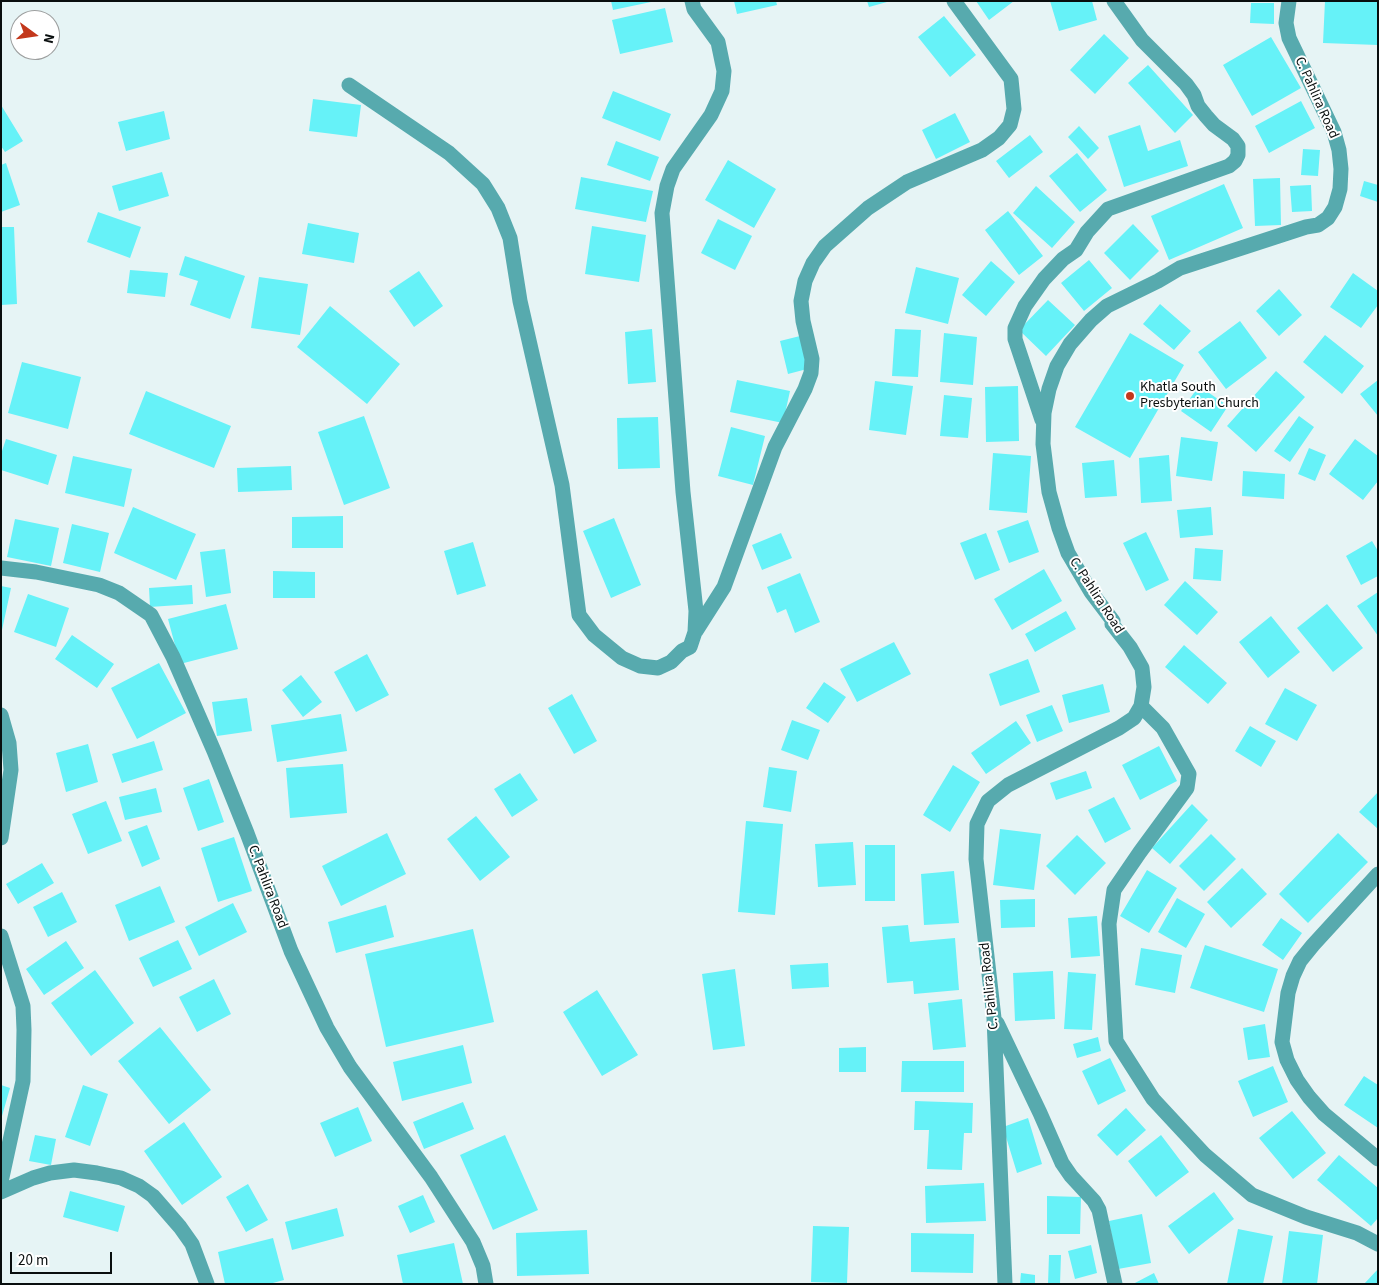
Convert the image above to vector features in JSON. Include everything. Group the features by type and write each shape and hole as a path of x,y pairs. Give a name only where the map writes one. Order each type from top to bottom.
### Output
{"street":[{"path":"692,1 694,9 718,42 724,71 722,91 711,115 673,169 667,186 662,213 683,492 696,611 696,632"},
{"path":"349,85 449,153 483,184 498,208 510,238 520,301 562,485 579,615 594,635 622,658 640,666 658,668 671,662 682,651 690,647 696,632 724,587 775,447 806,389 811,373 812,359 803,321 801,301 805,281 813,263 825,246 868,208 907,182 982,150 999,138 1010,125 1014,109 1011,79 954,1"},
{"path":"1044,426 1015,339 1018,317 1040,286 1054,269 1076,250 1087,232 1108,209 1229,166 1238,155 1238,146 1233,139 1206,116 1186,84 1142,40 1114,1"},
{"name":"C. Pahlira Road","path":"1005,1284 994,1018 976,859 977,824 988,801 1008,784 1119,728 1134,718 1141,706 1144,687 1142,668 1130,647 1091,592 1068,553 1050,492 1043,444 1044,413 1049,389 1057,366 1070,344 1091,320 1107,306 1180,268 1306,227 1318,225 1328,218 1335,207 1340,189 1341,169 1339,150 1334,132 1289,38 1286,23 1289,1"},
{"name":"C. Pahlira Road","path":"1,568 36,572 99,585 118,593 151,615 173,657 214,751 291,951 327,1028 350,1068 431,1177 473,1242 483,1266 486,1284"},
{"path":"1141,706 1164,728 1189,774 1187,788 1114,890 1109,924 1116,1041 1153,1099 1205,1155 1252,1196 1306,1217 1358,1233 1378,1244"},
{"path":"1,715 9,743 11,770 1,838"},
{"path":"1378,874 1300,961 1288,993 1282,1042 1287,1060 1297,1080 1309,1097 1324,1114 1378,1159"},
{"path":"1,936 23,1006 24,1030 23,1081 1,1182"},
{"path":"994,1018 1062,1163 1094,1201 1098,1210 1115,1284"},
{"path":"1,1192 42,1175 74,1170 121,1178 139,1186 153,1196 192,1244 207,1284"}],"building":[{"path":"611,1 651,1 651,2 613,10"},
{"path":"734,1 776,1 777,5 737,14"},
{"path":"867,1 887,1 887,2 869,7"},
{"path":"976,1 1014,1 989,20"},
{"path":"1050,1 1092,1 1097,20 1059,31"},
{"path":"1325,1 1378,1 1378,45 1323,43"},
{"path":"1251,3 1274,3 1274,24 1250,23"},
{"path":"665,8 673,42 620,54 612,20"},
{"path":"944,16 976,55 950,77 918,37"},
{"path":"1104,34 1129,58 1095,94 1070,70"},
{"path":"1271,37 1301,88 1252,116 1223,65"},
{"path":"1148,65 1193,115 1175,133 1128,83"},
{"path":"613,91 671,114 660,141 602,118"},
{"path":"313,99 361,105 357,137 309,131"},
{"path":"1301,101 1315,128 1269,153 1255,126"},
{"path":"1,105 23,141 5,152 1,146"},
{"path":"164,111 170,139 126,151 118,122"},
{"path":"955,113 970,142 936,159 922,130"},
{"path":"1140,125 1148,151 1180,140 1188,166 1124,187 1108,136"},
{"path":"1079,126 1099,148 1088,159 1068,137"},
{"path":"1030,135 1043,152 1009,178 996,161"},
{"path":"616,141 659,157 650,181 607,165"},
{"path":"1303,149 1320,150 1318,176 1301,175"},
{"path":"1077,153 1107,190 1080,212 1049,176"},
{"path":"728,160 776,189 754,228 705,200"},
{"path":"6,163 20,205 1,212 1,165"},
{"path":"162,172 169,196 119,211 112,186"},
{"path":"581,177 653,191 646,222 575,209"},
{"path":"1280,178 1281,225 1255,226 1253,179"},
{"path":"1364,181 1378,185 1378,202 1360,196"},
{"path":"1224,184 1243,228 1169,260 1151,216"},
{"path":"1311,185 1312,211 1292,212 1290,186"},
{"path":"1036,186 1075,222 1052,248 1013,213"},
{"path":"1008,211 1043,256 1019,275 985,230"},
{"path":"98,212 141,227 130,258 87,242"},
{"path":"718,219 752,236 735,270 701,253"},
{"path":"308,223 359,233 354,263 302,254"},
{"path":"1133,224 1159,251 1130,280 1104,253"},
{"path":"592,226 646,235 639,282 585,274"},
{"path":"1,227 14,227 17,304 1,305"},
{"path":"185,256 245,276 230,319 190,305 198,281 179,275"},
{"path":"1089,260 1112,288 1084,311 1061,283"},
{"path":"991,261 1015,282 986,316 962,295"},
{"path":"916,267 959,278 948,324 905,313"},
{"path":"130,270 168,273 165,297 127,293"},
{"path":"419,271 443,306 414,327 389,291"},
{"path":"1353,273 1378,291 1378,305 1361,328 1330,307"},
{"path":"259,277 308,284 300,335 251,328"},
{"path":"1279,289 1302,315 1279,336 1256,311"},
{"path":"1048,300 1075,325 1046,356 1019,330"},
{"path":"1160,304 1191,331 1174,350 1143,324"},
{"path":"330,306 400,364 367,404 297,347"},
{"path":"1240,321 1267,358 1226,389 1198,352"},
{"path":"652,329 656,382 628,384 625,332"},
{"path":"895,329 921,330 918,377 892,376"},
{"path":"944,333 977,337 973,385 940,382"},
{"name":"Khatla South Presbyterian Church","path":"1130,333 1184,365 1130,458 1075,427"},
{"path":"1325,335 1364,366 1342,394 1303,362"},
{"path":"800,336 807,369 788,374 780,341"},
{"path":"22,362 81,377 68,429 8,413"},
{"path":"1276,371 1305,397 1256,452 1227,426"},
{"path":"737,380 790,391 783,423 730,412"},
{"path":"1378,380 1378,416 1360,394"},
{"path":"875,381 913,386 906,435 869,430"},
{"path":"1018,386 1019,441 986,442 985,387"},
{"path":"1199,386 1228,406 1211,432 1181,411"},
{"path":"146,391 231,426 214,468 129,434"},
{"path":"944,395 972,398 968,438 940,436"},
{"path":"364,416 390,488 344,505 318,432"},
{"path":"1299,416 1314,427 1290,462 1274,451"},
{"path":"658,417 660,468 618,469 617,418"},
{"path":"731,427 765,436 753,485 718,476"},
{"path":"1181,437 1218,442 1212,481 1176,476"},
{"path":"6,439 57,455 48,485 1,470 1,454"},
{"path":"1355,439 1378,456 1378,481 1363,500 1329,474"},
{"path":"1309,448 1326,455 1315,481 1298,474"},
{"path":"993,453 1031,456 1027,513 989,510"},
{"path":"1169,455 1172,501 1141,503 1139,458"},
{"path":"73,456 132,469 124,507 65,493"},
{"path":"1114,460 1117,496 1085,498 1082,463"},
{"path":"291,466 292,490 238,492 237,468"},
{"path":"1243,471 1285,474 1284,499 1242,496"},
{"path":"133,507 196,534 176,580 114,553"},
{"path":"1211,507 1213,535 1180,538 1177,510"},
{"path":"343,516 343,548 292,548 292,517"},
{"path":"614,518 641,585 611,598 583,531"},
{"path":"15,519 59,528 51,566 7,557"},
{"path":"1028,520 1039,552 1009,563 997,531"},
{"path":"72,524 109,533 100,572 63,563"},
{"path":"1146,532 1169,580 1146,591 1123,543"},
{"path":"781,533 792,558 762,570 752,545"},
{"path":"986,533 1000,570 975,580 960,543"},
{"path":"1372,541 1378,551 1378,576 1361,585 1346,556"},
{"path":"473,542 486,586 457,595 444,551"},
{"path":"1195,548 1223,550 1221,581 1193,579"},
{"path":"225,549 231,593 206,597 200,552"},
{"path":"1044,569 1062,601 1012,630 994,599"},
{"path":"273,571 315,572 315,598 273,598"},
{"path":"800,573 820,622 795,633 786,609 777,613 767,587"},
{"path":"1185,581 1218,612 1197,635 1164,605"},
{"path":"192,585 193,604 150,607 149,588"},
{"path":"1,586 11,588 2,630 1,630"},
{"path":"1378,592 1378,636 1357,606"},
{"path":"28,594 69,608 56,647 14,632"},
{"path":"226,604 238,649 180,664 168,619"},
{"path":"1327,604 1363,648 1333,672 1297,628"},
{"path":"1066,611 1076,629 1035,652 1025,634"},
{"path":"1271,616 1300,652 1268,678 1239,642"},
{"path":"72,635 114,664 97,688 55,659"},
{"path":"894,642 911,674 857,702 840,669"},
{"path":"1184,645 1227,683 1208,704 1165,667"},
{"path":"367,654 389,695 356,712 334,672"},
{"path":"1028,659 1040,692 1000,706 989,674"},
{"path":"159,663 186,713 137,739 111,688"},
{"path":"301,675 322,702 303,717 282,690"},
{"path":"824,682 846,697 828,723 806,708"},
{"path":"1103,684 1110,712 1069,723 1062,695"},
{"path":"1285,688 1317,705 1297,741 1265,724"},
{"path":"572,694 597,741 574,754 548,708"},
{"path":"247,698 252,731 217,736 212,702"},
{"path":"1052,705 1063,731 1037,742 1026,715"},
{"path":"341,714 347,751 277,762 271,725"},
{"path":"792,720 820,730 808,760 781,750"},
{"path":"1016,721 1031,743 986,774 971,753"},
{"path":"1250,726 1276,741 1261,767 1235,751"},
{"path":"154,741 163,770 122,783 112,754"},
{"path":"88,744 98,782 66,792 56,753"},
{"path":"1159,746 1177,781 1140,800 1122,765"},
{"path":"343,764 347,813 290,818 286,768"},
{"path":"953,765 980,782 950,832 923,815"},
{"path":"769,767 797,771 791,812 763,807"},
{"path":"1086,771 1092,788 1056,800 1050,783"},
{"path":"520,773 538,800 512,817 494,789"},
{"path":"209,779 224,822 198,831 183,788"},
{"path":"156,788 162,812 125,820 119,797"},
{"path":"1378,792 1378,829 1359,812"},
{"path":"1114,797 1131,829 1105,843 1088,810"},
{"path":"106,801 122,841 88,854 72,814"},
{"path":"1192,804 1208,820 1170,864 1152,848"},
{"path":"476,816 510,857 480,881 447,839"},
{"path":"746,821 783,824 775,915 738,912"},
{"path":"147,825 160,859 142,867 128,832"},
{"path":"1000,829 1041,834 1034,890 993,885"},
{"path":"387,833 406,874 341,906 322,866"},
{"path":"1338,833 1368,862 1308,923 1279,894"},
{"path":"1211,834 1236,859 1204,891 1179,866"},
{"path":"1077,835 1106,863 1075,895 1046,866"},
{"path":"234,837 252,891 218,902 201,848"},
{"path":"853,842 856,885 818,887 815,844"},
{"path":"865,845 895,845 895,901 865,901"},
{"path":"42,863 54,883 18,904 6,884"},
{"path":"1242,868 1267,894 1231,928 1207,902"},
{"path":"1147,870 1177,888 1149,933 1120,916"},
{"path":"954,871 959,923 924,925 921,874"},
{"path":"160,886 175,922 129,941 115,905"},
{"path":"62,892 77,922 48,937 33,907"},
{"path":"1177,898 1205,914 1186,948 1158,932"},
{"path":"1035,899 1035,927 1001,928 1000,900"},
{"path":"233,903 247,932 199,956 185,927"},
{"path":"386,905 394,937 336,953 328,922"},
{"path":"1097,916 1100,956 1071,958 1068,918"},
{"path":"1281,918 1302,933 1283,960 1262,945"},
{"path":"908,925 910,942 955,938 959,990 914,994 913,981 887,983 882,927"},
{"path":"473,929 494,1022 386,1047 365,954"},
{"path":"178,940 192,969 153,987 139,958"},
{"path":"66,941 84,968 44,995 26,969"},
{"path":"1205,945 1278,969 1264,1012 1190,988"},
{"path":"1141,948 1182,955 1175,993 1135,985"},
{"path":"828,963 829,987 792,989 790,965"},
{"path":"735,969 745,1046 713,1050 702,974"},
{"path":"95,970 134,1023 91,1056 51,1003"},
{"path":"1053,971 1055,1019 1015,1021 1013,973"},
{"path":"1068,972 1096,974 1092,1030 1064,1029"},
{"path":"214,979 231,1014 197,1032 179,997"},
{"path":"597,990 638,1055 602,1076 563,1012"},
{"path":"962,999 966,1047 933,1050 928,1003"},
{"path":"1265,1024 1270,1057 1248,1060 1243,1028"},
{"path":"160,1027 211,1090 169,1124 118,1061"},
{"path":"1098,1037 1101,1051 1077,1058 1073,1044"},
{"path":"463,1045 472,1083 402,1101 393,1062"},
{"path":"866,1047 866,1072 839,1072 839,1048"},
{"path":"1110,1058 1126,1091 1098,1105 1082,1071"},
{"path":"902,1061 964,1061 964,1092 901,1092"},
{"path":"1273,1066 1288,1102 1253,1117 1238,1081"},
{"path":"1364,1076 1378,1085 1378,1128 1344,1105"},
{"path":"1,1085 10,1088 2,1116 1,1116"},
{"path":"83,1085 108,1094 90,1146 65,1137"},
{"path":"915,1101 973,1103 972,1133 964,1133 962,1170 927,1169 929,1130 914,1130"},
{"path":"463,1102 474,1129 424,1149 413,1122"},
{"path":"358,1107 372,1141 335,1157 320,1123"},
{"path":"1126,1108 1146,1130 1117,1156 1097,1135"},
{"path":"1292,1111 1326,1153 1293,1179 1259,1138"},
{"path":"1028,1118 1042,1164 1017,1173 1003,1127"},
{"path":"184,1122 222,1177 182,1205 144,1151"},
{"path":"35,1135 56,1139 51,1165 29,1161"},
{"path":"505,1135 538,1210 493,1230 460,1155"},
{"path":"1161,1135 1189,1172 1156,1197 1128,1161"},
{"path":"1339,1155 1378,1188 1378,1218 1371,1226 1317,1180"},
{"path":"984,1183 986,1221 926,1223 925,1186"},
{"path":"248,1184 268,1220 246,1232 226,1197"},
{"path":"70,1191 125,1206 118,1232 63,1217"},
{"path":"1214,1192 1234,1219 1189,1254 1168,1226"},
{"path":"423,1195 435,1222 410,1233 398,1206"},
{"path":"1047,1196 1081,1197 1080,1234 1047,1234"},
{"path":"337,1208 344,1236 292,1250 285,1222"},
{"path":"1142,1214 1151,1263 1118,1269 1109,1221"},
{"path":"813,1226 849,1227 847,1283 811,1282"},
{"path":"1238,1229 1273,1236 1263,1284 1227,1284"},
{"path":"587,1230 589,1274 517,1276 516,1233"},
{"path":"1289,1231 1323,1235 1317,1284 1282,1284"},
{"path":"911,1233 974,1234 973,1273 911,1272"},
{"path":"273,1238 284,1280 269,1284 225,1284 218,1252"},
{"path":"454,1243 463,1284 403,1284 397,1255"},
{"path":"1091,1245 1097,1273 1075,1279 1068,1251"},
{"path":"1049,1255 1061,1255 1060,1284 1048,1284"},
{"path":"1378,1269 1378,1284 1364,1284"},
{"path":"1021,1273 1035,1275 1035,1284 1020,1284"},
{"path":"1154,1273 1159,1284 1133,1284"}],"place":[{"name":"Khatla South Presbyterian Church","path":"1130,396"}]}
